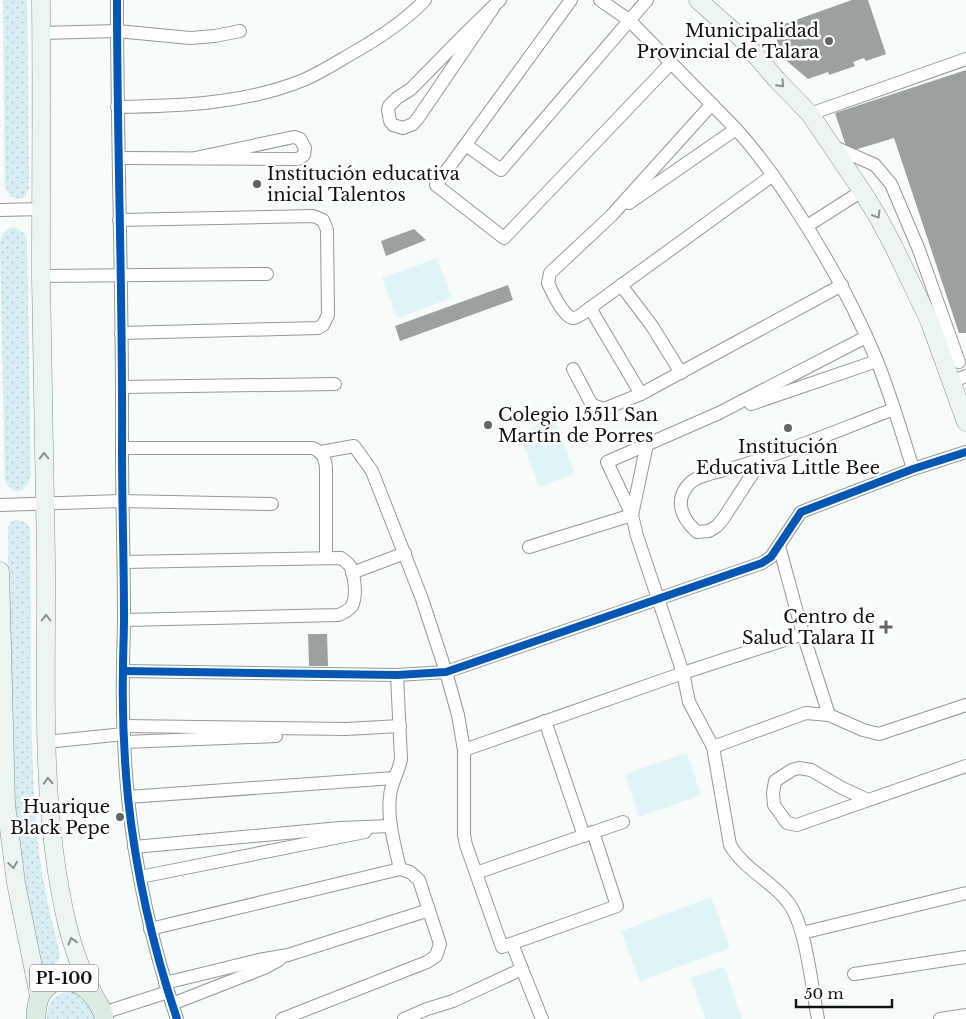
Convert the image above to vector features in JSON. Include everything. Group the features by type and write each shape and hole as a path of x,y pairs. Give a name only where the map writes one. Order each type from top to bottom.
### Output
{"main road":[{"path":"41,0 41,276 45,504 46,742 51,826 64,908 82,974 102,1011"},
{"path":"698,0 740,37 777,80 810,114 829,145 862,191 878,217 907,273 928,320 957,369 966,422"},
{"path":"0,571 6,805 34,1011"},
{"name":"PI-100","path":"34,1011 47,986 54,981 64,978 84,987 102,1011"}],"street":[{"path":"117,0 122,388 121,501 124,562 123,671 128,797 134,847 150,930 177,1019"},
{"path":"117,107 235,99 303,80 372,41 397,24 426,0"},
{"path":"571,0 436,185 504,238 671,63"},
{"path":"600,0 629,20 736,129 773,175 807,226 842,285 877,361 913,469"},
{"path":"466,145 501,170 647,0"},
{"path":"497,4 418,118 408,127 398,128 393,125 388,114 392,102 411,89 466,32 497,4"},
{"path":"41,33 117,31 190,38 240,31"},
{"path":"810,114 966,59"},
{"path":"411,89 418,100 428,104"},
{"path":"712,104 611,216 550,273 548,279 549,286 568,317 575,318 590,308 773,175"},
{"path":"611,216 736,129"},
{"path":"119,158 298,159 304,155 305,148 300,139 294,137 195,158"},
{"path":"829,145 876,165 891,184 919,250 957,369"},
{"path":"667,154 680,168"},
{"path":"807,226 862,191"},
{"path":"0,210 42,210"},
{"path":"119,220 313,216 323,220 327,230 328,315 323,325 318,328 121,333"},
{"path":"41,276 267,274"},
{"path":"621,285 652,326 681,373"},
{"path":"573,369 592,405 604,409 611,407 681,373 842,285"},
{"path":"590,308 641,394"},
{"path":"818,1019 802,933 793,908 786,899 737,857 730,845 712,747 690,702 683,673 657,599 632,515 607,462 720,413 866,337"},
{"path":"720,413 877,361"},
{"path":"122,388 335,384"},
{"path":"762,459 729,510 716,526 709,531 698,532 687,524 681,513 681,498 690,483 705,476 762,459 894,409"},
{"path":"632,515 647,444"},
{"path":"321,452 354,446 372,471 422,599 458,715 464,750 464,835 502,948 617,906 545,721"},
{"path":"122,448 313,448 321,452 325,458 326,468 326,558"},
{"path":"123,671 397,676 446,672 762,563 771,557 801,512 913,469 966,452"},
{"path":"0,505 121,501 272,504"},
{"path":"529,547 632,515"},
{"path":"779,546 803,634 829,715"},
{"path":"352,572 405,553"},
{"path":"124,562 341,558 349,564 352,572 354,593 353,604 348,611 338,615 124,620"},
{"path":"464,750 683,673 803,634"},
{"path":"397,676 401,759 394,778 389,809 400,869"},
{"path":"712,747 806,714 829,715 863,730 879,734 966,706"},
{"path":"46,742 125,734 290,736 346,728 400,726"},
{"path":"868,800 811,770 799,768 783,774 775,781 773,793 774,806 780,815 787,823 797,825 966,766"},
{"path":"128,797 394,778"},
{"path":"476,873 623,822"},
{"path":"134,847 340,828 391,826"},
{"path":"140,877 345,837 391,826"},
{"path":"150,930 400,869 410,872 419,880 440,944 436,956 427,962 282,1019"},
{"path":"802,933 966,893"},
{"path":"168,993 259,960 288,955 429,910"},
{"path":"512,944 542,1019"},
{"path":"102,1011 264,968 288,955"},
{"path":"854,974 966,958"},
{"path":"425,1019 453,1001 522,969"},
{"path":"404,1019 426,1008 453,1001"},
{"path":"940,1019 966,1015"}],"shaded area":[{"path":"3,0 27,0 29,188 25,197 21,199 11,197 5,188"},
{"path":"14,227 24,233 27,240 31,474 27,485 20,491 12,490 5,480 0,244 4,232"},
{"path":"437,258 452,298 397,318 382,278"},
{"path":"555,420 575,474 539,487 519,433"},
{"path":"17,520 27,523 30,528 32,730 35,811 43,877 60,955 56,963 48,967 37,961 13,810 8,526"},
{"path":"687,753 701,795 639,817 625,774"},
{"path":"711,897 730,948 640,981 621,931"},
{"path":"724,967 742,1019 705,1019 691,978"},
{"path":"65,992 73,992 88,998 97,1019 47,1019 51,1002"}],"building":[{"name":"Municipalidad Provincial de Talara","path":"852,0 868,0 886,54 866,61 864,58 853,62 855,66 829,75 828,72 808,79 782,57 773,28"},
{"path":"966,70 966,333 959,333 894,138 848,152 835,113"},
{"path":"414,229 426,240 386,256 381,241"},
{"path":"508,285 513,300 400,341 395,326"},
{"path":"308,634 327,634 328,666 309,666"}],"cycle path":[{"path":"117,0 122,336 124,750 131,826 146,910 160,965 177,1019"},
{"path":"123,671 397,675 446,672 762,563 771,557 801,512 913,469 966,452"}],"place":[{"name":"Municipalidad Provincial de Talara","path":"829,41"},
{"name":"Institución educativa inicial Talentos","path":"257,184"},
{"name":"Colegio 15511 San Martín de Porres","path":"488,425"},
{"name":"Institución Educativa Little Bee","path":"788,428"},
{"name":"Centro de Salud Talara II","path":"886,627"},
{"name":"Huarique Black Pepe","path":"120,817"}]}
